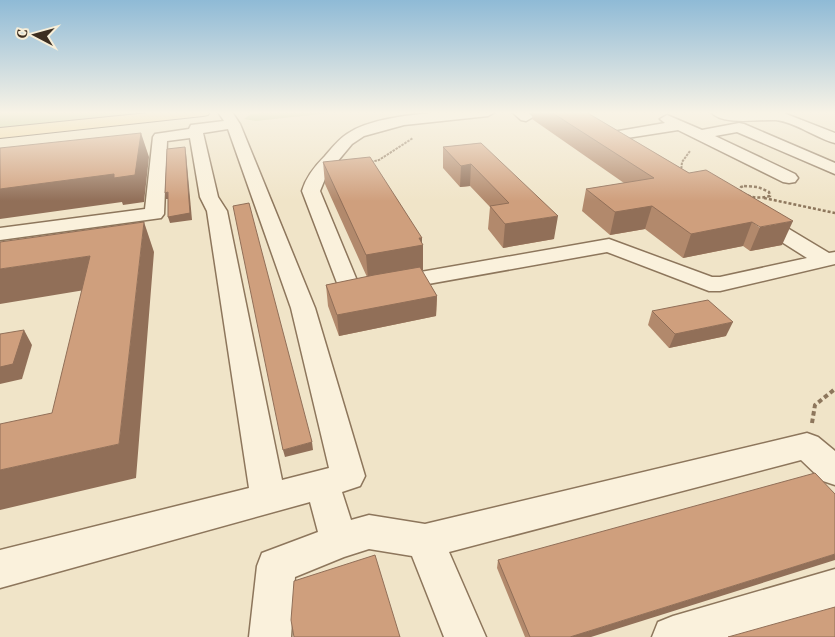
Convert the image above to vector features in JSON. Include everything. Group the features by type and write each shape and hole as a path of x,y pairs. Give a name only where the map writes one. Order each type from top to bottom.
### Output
{"lane":[{"path":"0,234 154,214 160,142"},
{"path":"202,142 209,197 217,211 268,498"},
{"path":"0,569 348,476 303,308 238,142"},
{"path":"345,142 312,182 311,191 350,291 609,245 709,284 720,284 830,259"},
{"path":"622,142 666,169 680,175"},
{"path":"714,142 790,178"},
{"path":"771,142 835,169"},
{"path":"727,199 830,259"},
{"path":"270,637 276,566 339,541 369,532 425,541 807,446 835,471"},
{"path":"322,484 339,541"},
{"path":"425,541 465,637"},
{"path":"673,637 835,588"}],"path":[{"path":"319,172 364,165 379,160 409,142"},
{"path":"680,175 685,156 697,142"},
{"path":"746,195 740,189 744,186 753,186 769,192 770,196 764,198"},
{"path":"727,199 746,195 835,213"},
{"path":"807,446 815,406 835,389"}],"building":[{"path":"59,142 140,142 135,175 114,178 114,174 0,189 0,148"},
{"path":"597,142 636,142 689,173 706,170 793,221 760,227 752,222 691,234 652,206 615,212 586,189 654,178"},
{"path":"481,143 558,216 505,224 490,206 509,203 471,164 461,166 443,147"},
{"path":"185,147 190,213 168,217 168,192 165,193 167,149"},
{"path":"370,157 422,238 419,238 423,245 366,255 323,162"},
{"path":"249,203 312,442 283,450 233,206"},
{"path":"144,222 119,444 0,470 0,424 52,413 90,256 0,269 0,242"},
{"path":"420,267 437,296 337,315 326,285"},
{"path":"708,300 733,322 675,334 652,311"},
{"path":"24,330 13,364 0,367 0,334"},
{"path":"815,473 835,494 835,554 570,637 530,637 498,560"},
{"path":"375,555 400,637 294,637 291,620 294,581"},
{"path":"835,607 835,637 728,637"}]}
